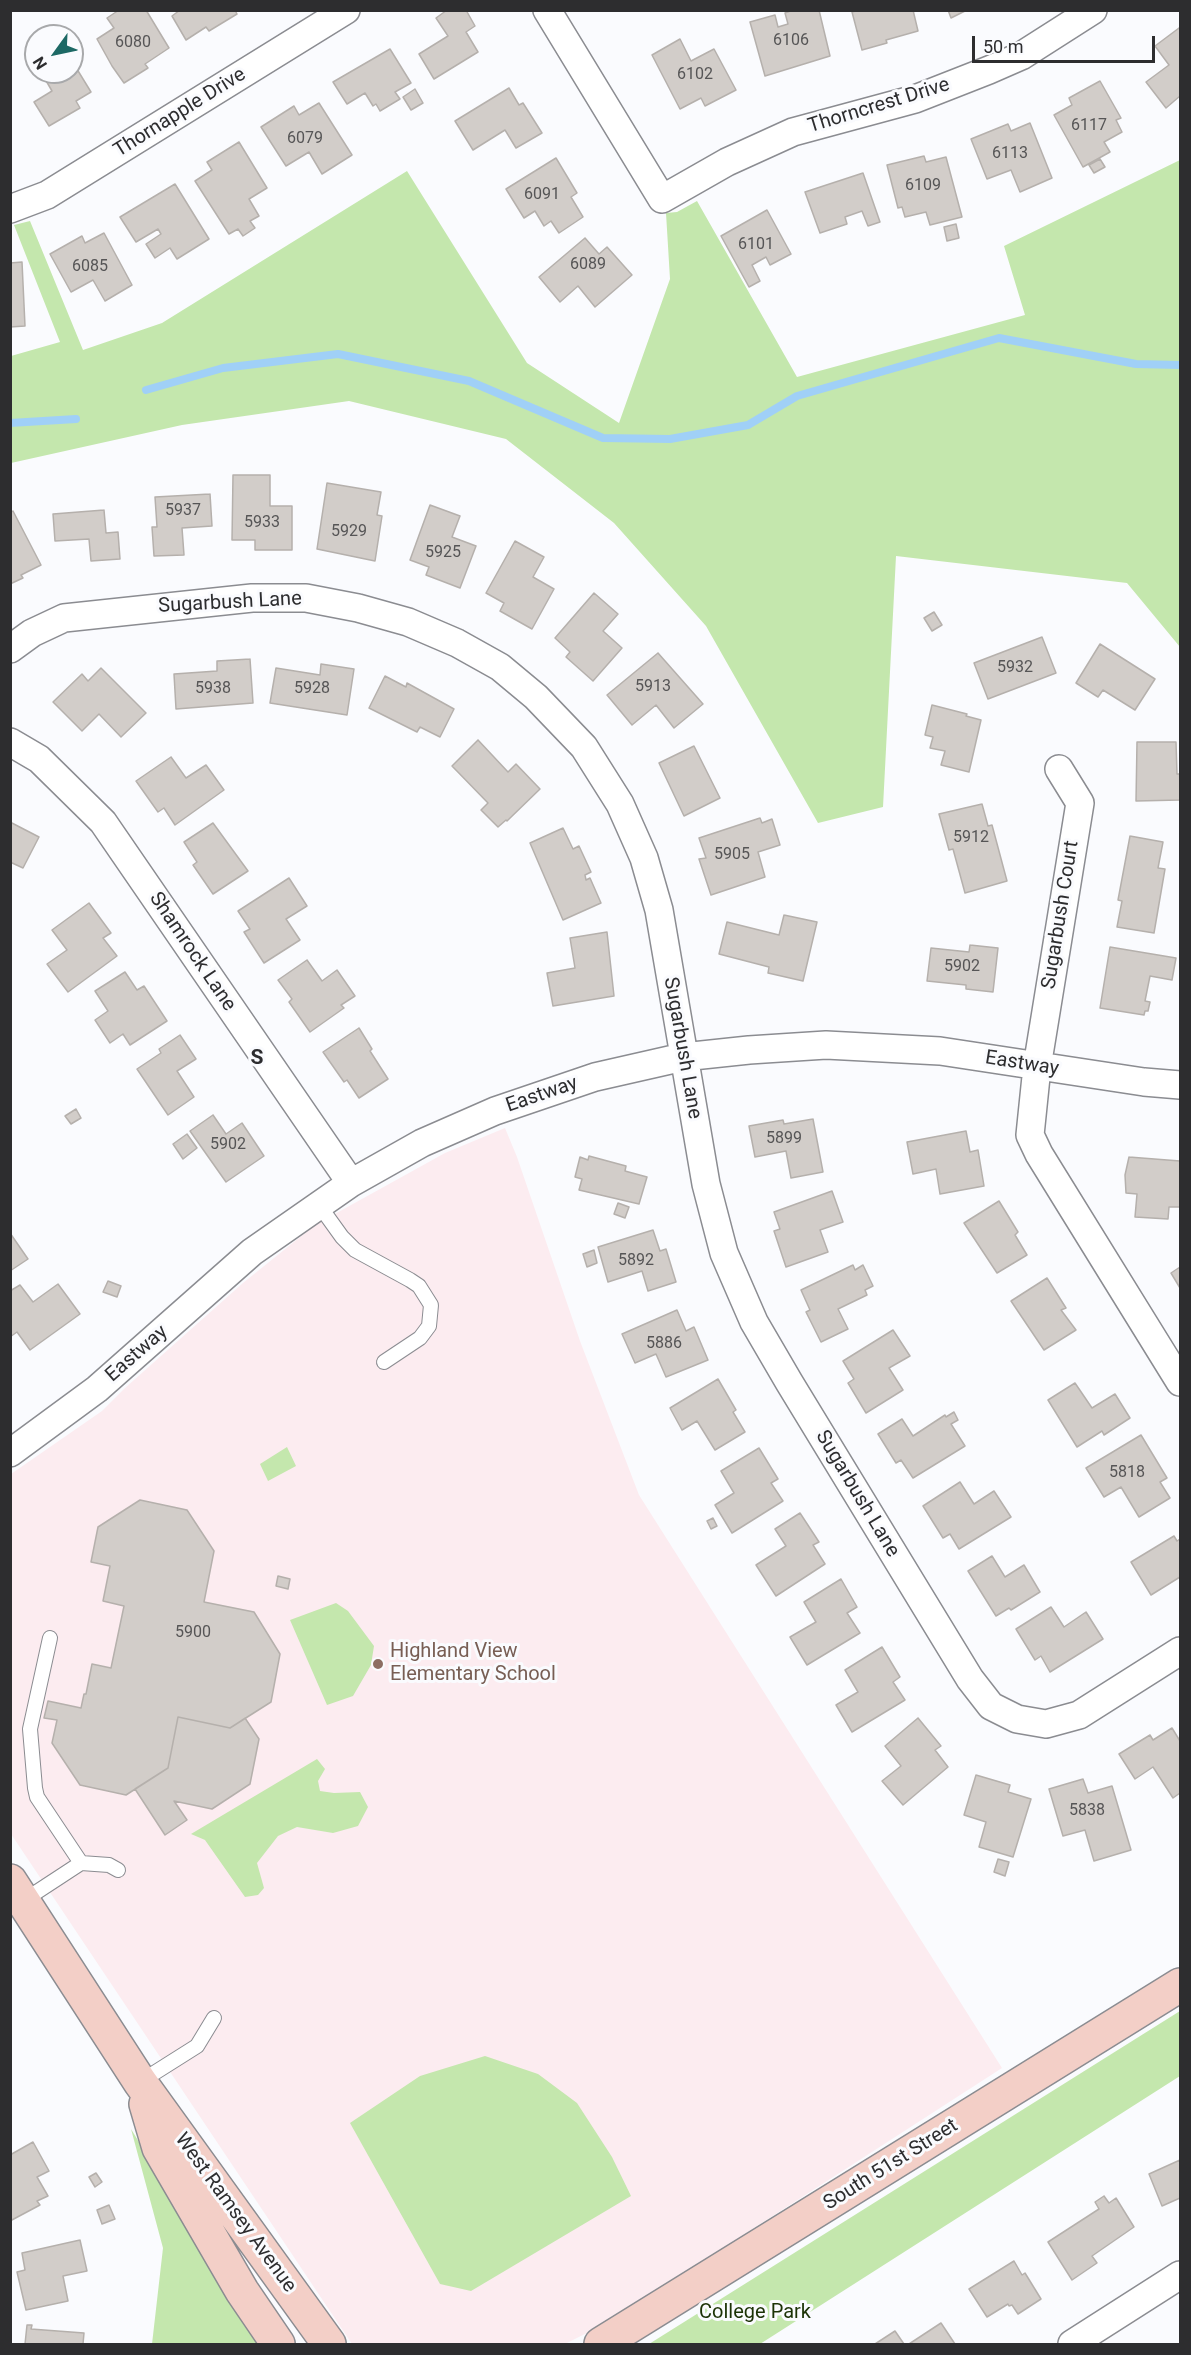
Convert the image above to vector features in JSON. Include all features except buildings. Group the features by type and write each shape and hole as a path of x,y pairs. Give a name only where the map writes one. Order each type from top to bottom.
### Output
{"street":[{"name":"Thornapple Drive","path":"10,209 47,195 346,10"},
{"name":"Thorncrest Drive","path":"547,10 662,199 727,162 793,132 915,99 1021,56 1080,21 1093,10"},
{"name":"Sugarbush Lane","path":"10,649 32,633 64,618 252,598 306,598 358,608 408,622 457,643 500,668 536,697 584,747 620,804 644,858 659,910 706,1184 724,1253 754,1322 970,1679 991,1706 1017,1719 1046,1724 1079,1715 1180,1651"},
{"name":"Shamrock Lane","path":"10,742 39,759 104,822 351,1183"},
{"name":"Sugarbush Court","path":"1036,1067 1080,803 1059,770"},
{"name":"Eastway","path":"13,1445 98,1389 252,1252 351,1183 422,1143 495,1111 595,1077 683,1057 826,1045 940,1051 1036,1067 1180,1085"},
{"path":"1036,1067 1030,1135 1039,1154 1180,1382"},
{"name":"West Ramsey Avenue","path":"17,1891 140,2082 329,2344"},
{"name":"South 51st Street","path":"601,2344 1180,1985"},
{"name":"West Ramsey Avenue","path":"140,2082 159,2148 242,2291 278,2344"},
{"path":"1078,2343 1180,2275"}],"lane":[{"path":"319,1205 342,1237 355,1250 419,1286 431,1305 429,1326 420,1338 384,1362"},
{"path":"50,1638 30,1729 35,1788 37,1797 81,1863"},
{"path":"17,1891 81,1863 110,1865 118,1870"},
{"path":"140,2082 197,2046 214,2018"}],"shaded area":[{"name":"Highland View Elementary School","path":"505,1128 580,1341 639,1495 1002,2068 607,2323 565,2344 352,2344 11,1834 11,1474 102,1411 243,1283 315,1225 445,1153"}],"green space":[{"path":"1180,160 1180,647 1127,583 896,556 883,807 818,823 706,626 614,523 506,439 349,401 182,425 11,463 11,356 60,342 14,225 30,221 83,350 162,323 407,171 527,363 619,423 670,279 666,213 677,212 697,201 797,377 1025,315 1004,246"},
{"path":"287,1447 296,1466 268,1481 260,1464"},
{"path":"336,1603 348,1611 374,1646 371,1665 353,1696 327,1705 290,1620"},
{"path":"317,1759 325,1769 318,1781 320,1791 360,1792 368,1807 358,1826 333,1833 297,1827 278,1836 257,1863 264,1888 258,1895 245,1897 205,1840 191,1834"},
{"name":"College Park","path":"1180,2011 1180,2076 760,2344 649,2344"},
{"path":"485,2056 538,2074 577,2103 612,2157 631,2196 471,2291 440,2284 350,2123 420,2076"},
{"path":"131,2129 262,2344 152,2344 163,2248"}],"waterway":[{"path":"146,390 223,368 338,354 469,381 603,438 670,439 748,425 797,396 999,338 1136,364 1180,365"},
{"path":"10,423 76,419"}],"place":[{"name":"Highland View Elementary School","path":"378,1664"}],"district":[{"name":"S","path":"257,1059"}]}
